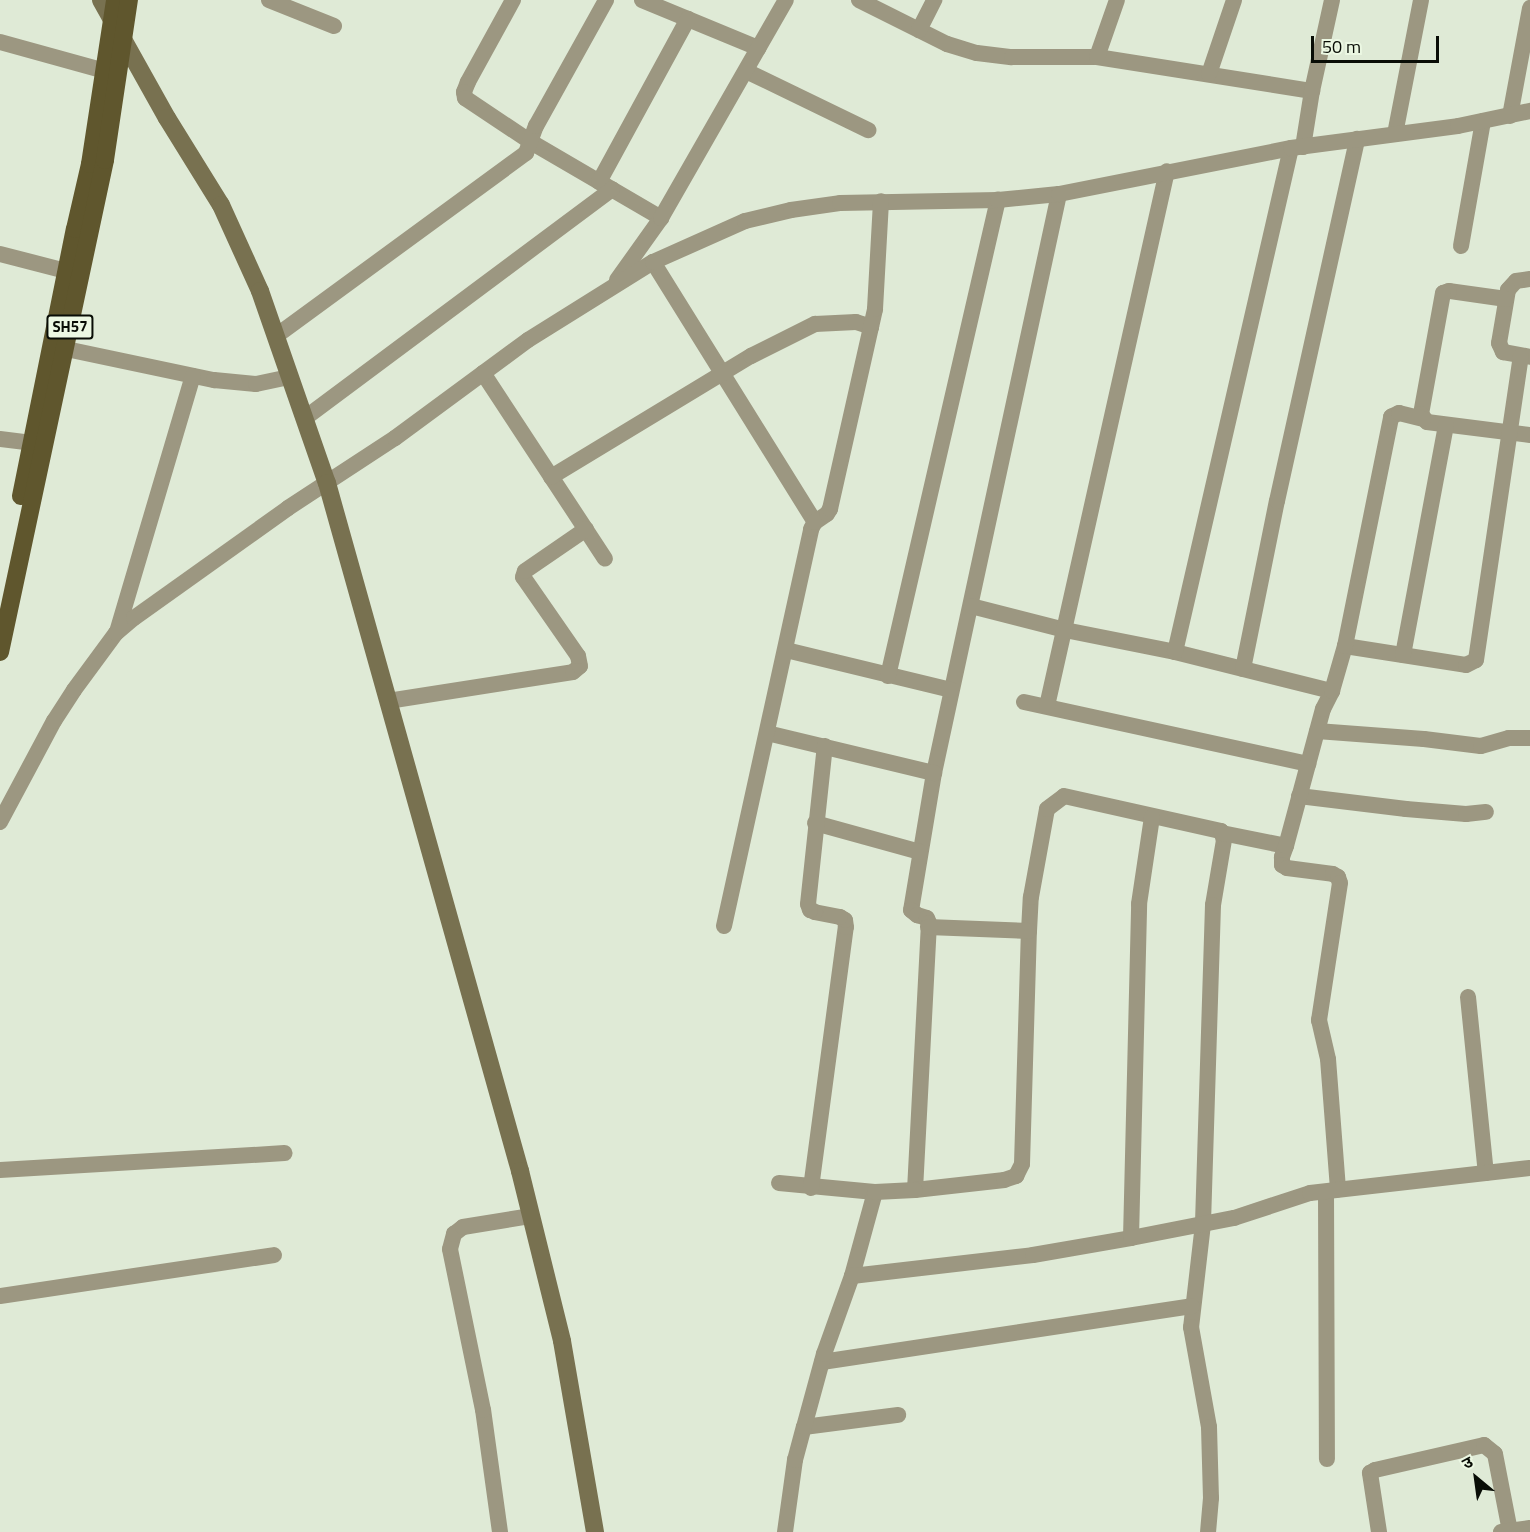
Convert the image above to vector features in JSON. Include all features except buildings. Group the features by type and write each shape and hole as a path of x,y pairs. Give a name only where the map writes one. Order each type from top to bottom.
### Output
{"main road":[{"name":"SH57","path":"0,598 15,557 58,348 66,271 90,164 116,0"},
{"name":"SH57","path":"0,652 32,442 105,160 125,39 129,0"}],"street":[{"path":"101,0 125,39 167,118 221,205 260,291 327,483 531,1216 562,1341 595,1532"},
{"path":"269,0 334,26"},
{"path":"513,0 464,92 465,98 531,142 661,218"},
{"path":"276,336 526,153 536,126 606,0"},
{"path":"642,0 758,48"},
{"path":"613,286 661,218 786,0"},
{"path":"859,0 947,44 977,53 1012,57 1097,57 1312,91"},
{"path":"919,30 934,0"},
{"path":"1097,57 1117,0"},
{"path":"1209,74 1234,0"},
{"path":"1174,652 1312,91 1332,0"},
{"path":"1395,134 1421,0"},
{"path":"1510,116 1530,8"},
{"path":"305,418 605,185 688,19"},
{"path":"0,42 105,71"},
{"path":"746,71 868,130"},
{"path":"0,822 54,720 116,633 158,598 395,438 528,340 653,262 745,221 840,203 998,200 1059,194 1297,147 1483,121 1530,111"},
{"path":"1461,246 1483,121"},
{"path":"1244,669 1277,501 1357,140"},
{"path":"1047,706 1167,171"},
{"path":"915,1190 928,927 927,918 917,915 911,909 934,773 951,690 1059,194"},
{"path":"888,676 998,200"},
{"path":"724,926 811,529 815,522 827,514 830,509 875,309 881,201"},
{"path":"0,254 66,271"},
{"path":"653,262 815,522"},
{"path":"1345,646 1466,665 1476,660 1510,433 1525,357 1503,352 1499,343 1508,290 1516,281 1530,279"},
{"path":"1423,419 1421,414 1443,293 1449,291 1506,300"},
{"path":"551,477 750,356 814,324 856,322 871,327"},
{"path":"58,348 238,383 256,384 290,377"},
{"path":"483,374 605,559"},
{"path":"116,633 193,376"},
{"path":"1327,1459 1332,1191 1328,1059 1319,1020 1340,883 1333,874 1287,868 1282,865 1282,857 1317,731 1345,646 1391,417 1399,413 1427,422 1530,435"},
{"path":"1403,655 1446,425"},
{"path":"0,439 32,442"},
{"path":"388,702 573,672 580,666 578,656 523,577 525,571 585,529"},
{"path":"971,606 1065,630 1174,652 1332,691"},
{"path":"786,650 951,690"},
{"path":"1024,702 1308,764"},
{"path":"1317,731 1424,738 1480,746 1509,738 1530,738"},
{"path":"767,733 934,773"},
{"path":"811,1188 846,927 845,920 840,916 815,912 810,910 808,904 825,746"},
{"path":"779,1183 811,1188 875,1192 1004,1180 1016,1176 1022,1164 1029,932 1038,851 1047,809 1053,802 1064,796 1286,846"},
{"path":"1299,796 1430,811 1486,812"},
{"path":"1131,1238 1139,904 1152,817"},
{"path":"816,823 920,852"},
{"path":"1208,1532 1211,1498 1209,1427 1191,1327 1203,1224 1213,905 1224,840 1222,832"},
{"path":"928,927 1029,932"},
{"path":"1468,997 1486,1173"},
{"path":"0,1170 284,1153"},
{"path":"852,1276 1033,1255 1131,1238 1234,1218 1310,1193 1530,1168"},
{"path":"785,1532 795,1460 822,1362 852,1276 875,1192"},
{"path":"500,1532 483,1410 450,1249 454,1234 463,1227 531,1216"},
{"path":"0,1296 274,1255"},
{"path":"822,1362 1192,1306"},
{"path":"804,1427 898,1414"},
{"path":"1379,1532 1370,1473 1484,1445 1495,1454 1505,1531 1530,1528"}]}
